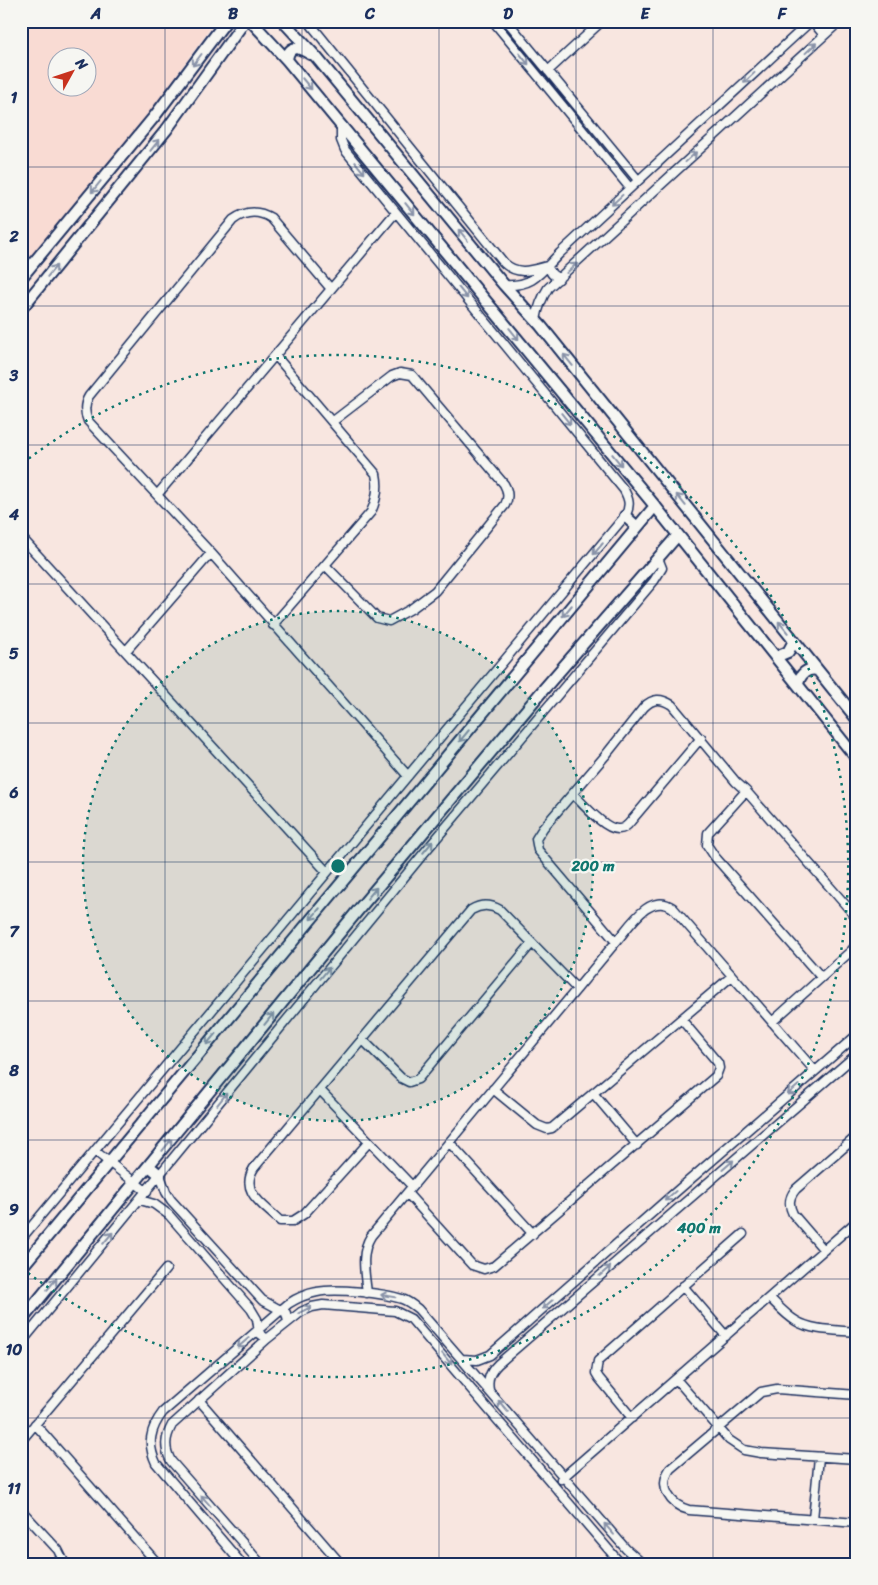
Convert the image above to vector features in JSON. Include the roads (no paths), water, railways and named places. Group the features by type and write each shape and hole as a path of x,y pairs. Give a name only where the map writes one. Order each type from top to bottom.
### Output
{"street":[{"path":"21,278 154,117 226,21"},
{"path":"21,309 167,129 242,22 251,21 342,125 655,506 857,759"},
{"path":"283,21 317,58 504,285 536,320 857,720"},
{"path":"293,21 299,38"},
{"path":"308,21 504,263 520,271 548,266"},
{"path":"493,21 630,188"},
{"path":"507,21 638,180"},
{"path":"548,71 602,21"},
{"path":"504,285 525,284 534,280 638,180 812,21 824,35"},
{"path":"536,320 542,298 548,288 840,21"},
{"path":"287,60 288,53 297,48 317,58"},
{"path":"154,117 167,129"},
{"path":"21,1239 625,516 629,503 624,490 345,150 341,140 342,125"},
{"path":"157,495 396,212"},
{"path":"331,289 271,218 262,213 242,214 233,220 89,396 85,403 85,412 88,421 211,553 408,776"},
{"path":"548,266 552,274 559,279"},
{"path":"273,625 371,512 376,503 378,492 376,474 275,355"},
{"path":"325,565 377,618 389,621 411,610 435,591 505,505 508,498 504,484 412,375 400,373 392,376 332,422"},
{"path":"21,1268 655,506"},
{"path":"625,516 637,527"},
{"path":"21,1321 364,903 678,535"},
{"path":"21,537 327,872"},
{"path":"126,651 211,553"},
{"path":"21,1343 147,1192 424,852 654,581 662,568 658,558"},
{"path":"776,657 788,652 794,641"},
{"path":"798,684 804,672 817,670"},
{"path":"616,942 538,850 536,845 538,834 649,702 657,699 665,700 672,705 736,782 857,918"},
{"path":"573,794 607,826 617,830 623,828 701,738"},
{"path":"746,791 708,832 707,845 715,857 821,977"},
{"path":"367,1293 364,1255 367,1242 616,942 645,910 657,904 669,905 814,1072"},
{"path":"369,1142 304,1214 293,1221 280,1221 251,1193 249,1180 254,1168 471,910 486,905 500,910 577,989"},
{"path":"362,1039 405,1081 409,1082 418,1079 532,943"},
{"path":"772,1022 857,944"},
{"path":"493,1089 537,1125 547,1129 557,1125 732,976"},
{"path":"406,1193 468,1261 478,1268 484,1269 494,1266 713,1080 718,1072 718,1063 681,1019"},
{"path":"462,1359 477,1360 490,1355 857,1036"},
{"path":"489,1390 489,1376 498,1364 857,1054"},
{"path":"320,1090 412,1186"},
{"path":"594,1094 636,1145"},
{"path":"824,1250 793,1214 789,1201 796,1189 857,1136"},
{"path":"449,1142 532,1234"},
{"path":"95,1151 147,1192"},
{"path":"149,1166 160,1175 171,1200 259,1297 271,1306 282,1310 287,1316 288,1322"},
{"path":"140,1200 154,1204 169,1216 251,1309 257,1319 258,1330 261,1336 267,1340"},
{"path":"554,1485 857,1222"},
{"path":"632,1418 596,1373 598,1361 743,1234"},
{"path":"21,1440 166,1269"},
{"path":"683,1286 726,1336"},
{"path":"242,1564 156,1464 150,1444 151,1432 163,1412 296,1299 318,1291 335,1290 395,1297 412,1304 418,1309 626,1549 643,1564"},
{"path":"770,1298 788,1316 798,1322 814,1327 857,1332"},
{"path":"261,1564 171,1460 165,1443 167,1433 172,1425 199,1400 288,1322 301,1312 323,1304 395,1311 411,1319 622,1564"},
{"path":"676,1379 736,1446 752,1452 857,1459"},
{"path":"857,1395 769,1389 761,1392 676,1464 667,1473 665,1483 669,1498 676,1505 689,1510 857,1523"},
{"path":"199,1400 341,1564"},
{"path":"35,1424 158,1564"},
{"path":"813,1520 820,1457"},
{"path":"21,1510 55,1546 65,1564"},
{"path":"217,1535 228,1525"}]}
